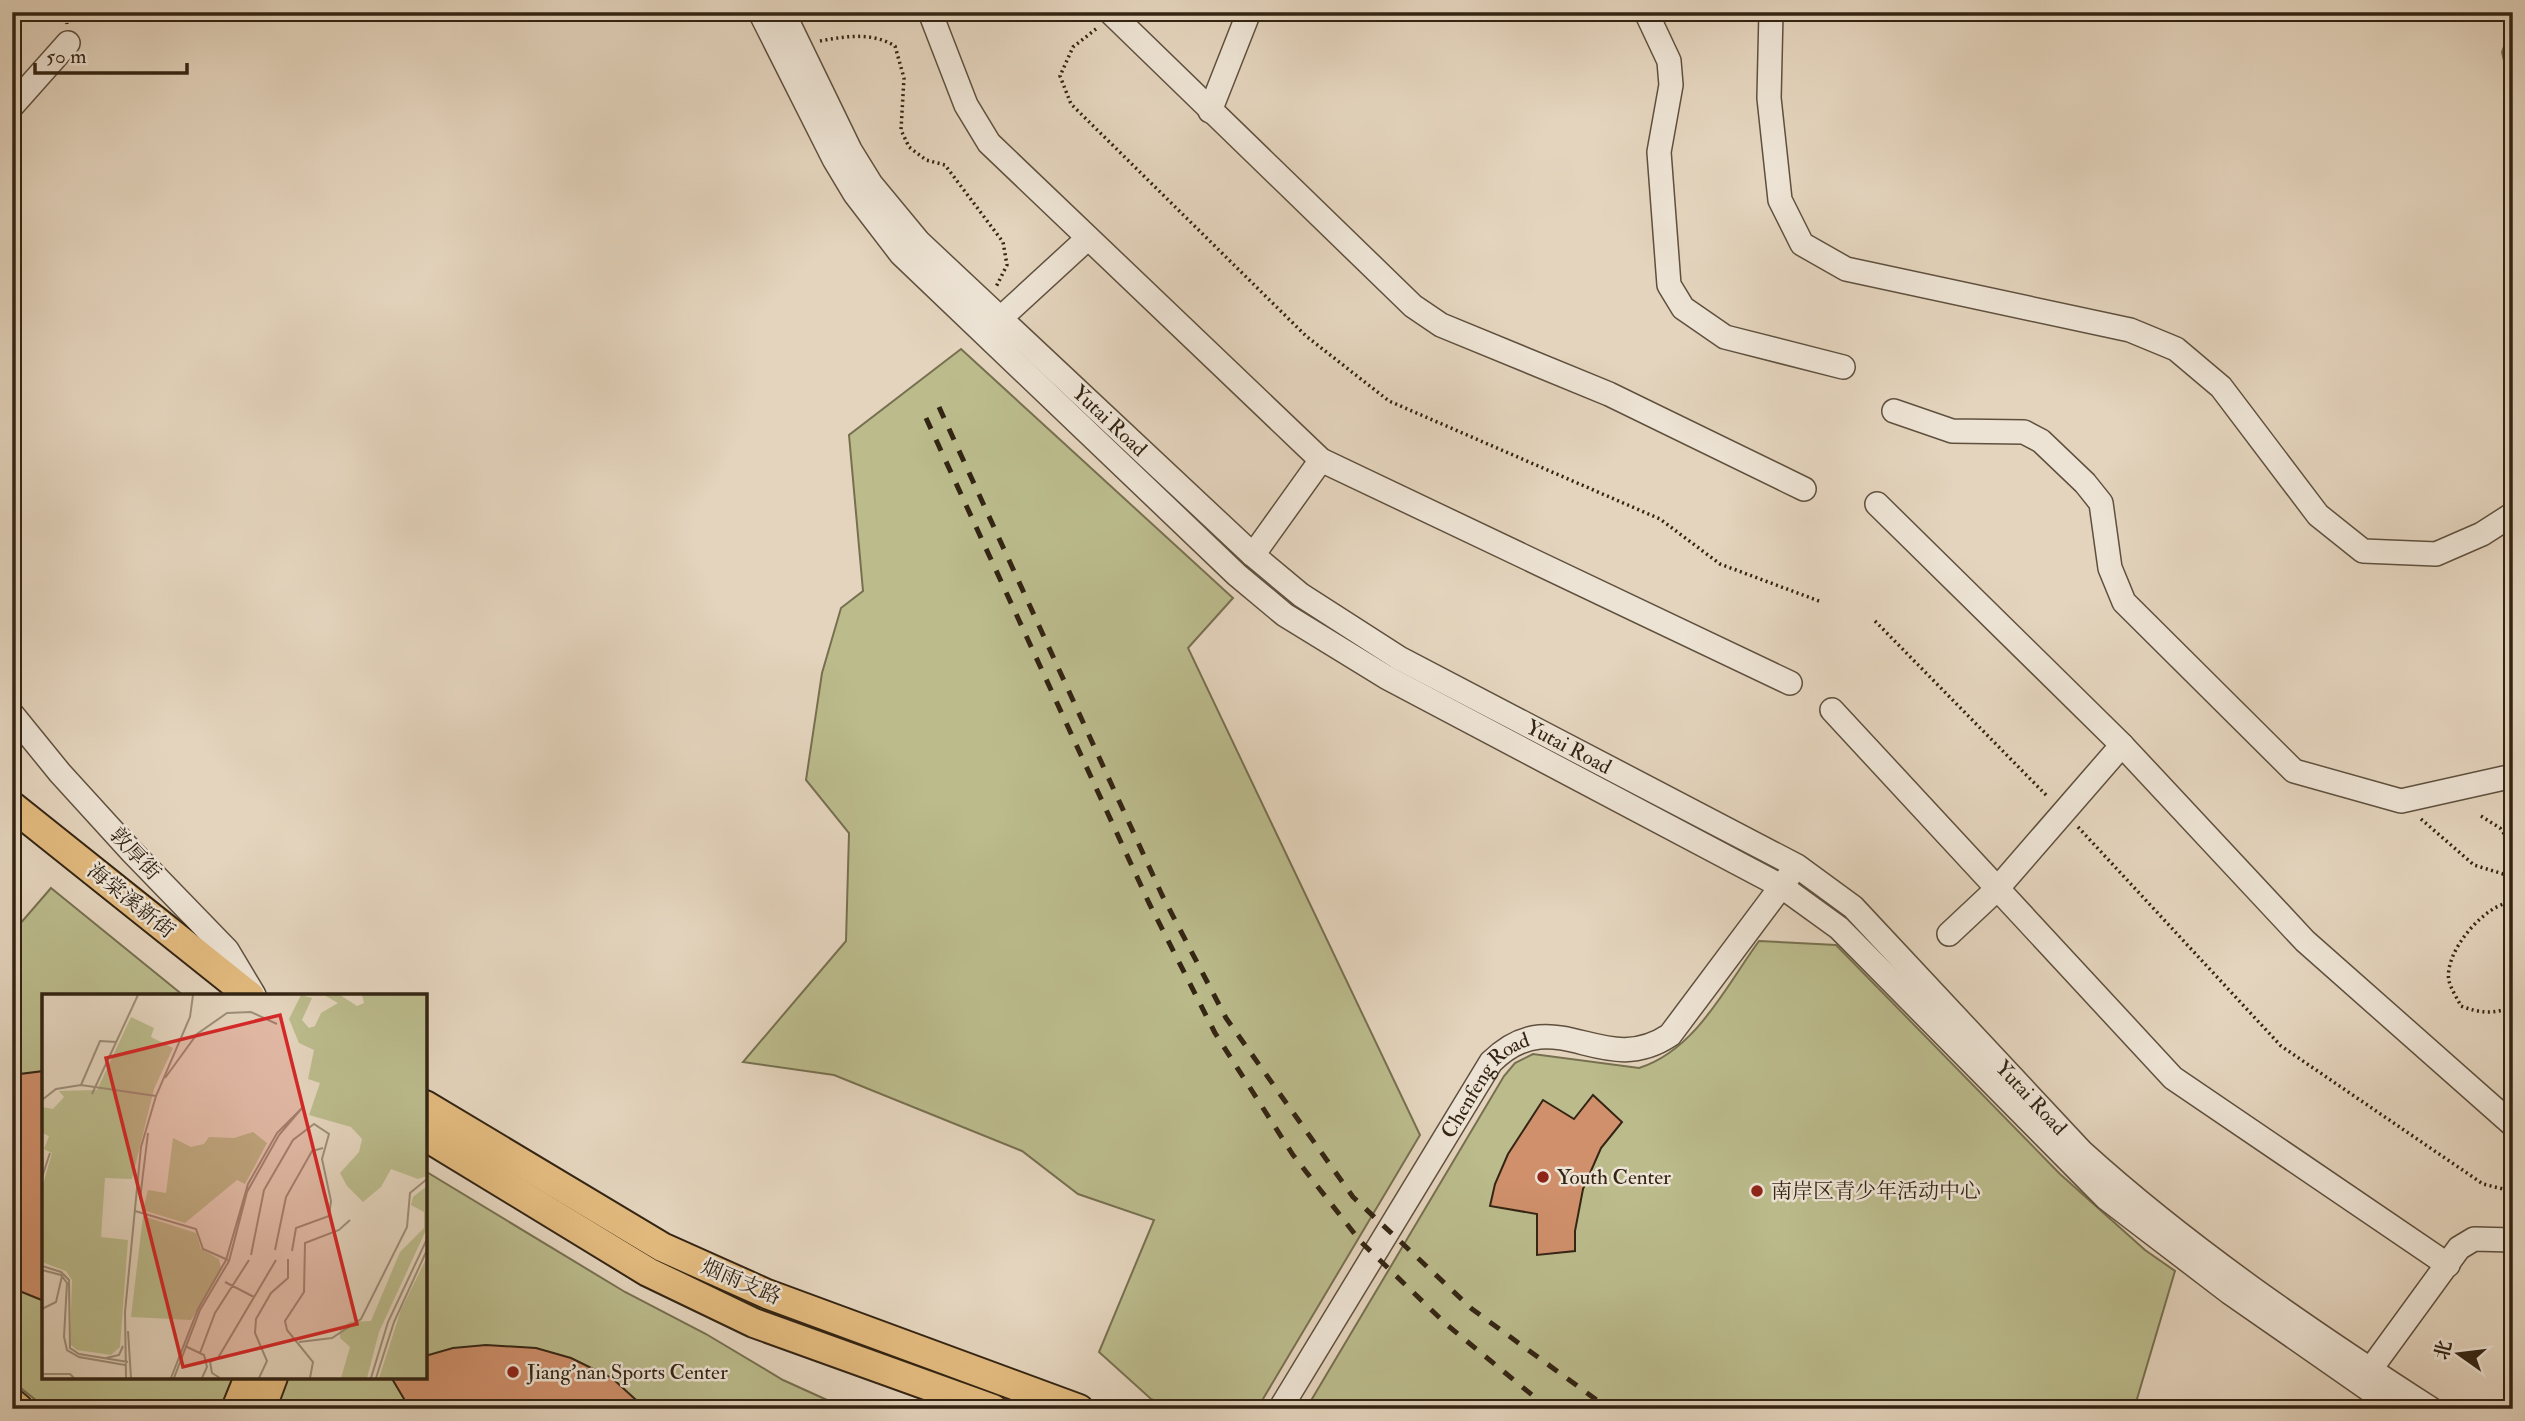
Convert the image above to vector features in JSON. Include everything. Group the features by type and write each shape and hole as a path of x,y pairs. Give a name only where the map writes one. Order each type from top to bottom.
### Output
{"main road":[{"name":"海棠溪新街","path":"12,806 249,994"},
{"name":"海棠溪新街","path":"12,827 225,994"},
{"name":"烟雨支路","path":"427,1106 662,1247 767,1294 1079,1409"},
{"name":"烟雨支路","path":"427,1137 660,1278 754,1323 993,1409"},
{"path":"236,1409 248,1379"},
{"path":"261,1409 272,1379"},
{"path":"12,1403 19,1409"}],"street":[{"name":"Yutai Road","path":"760,12 834,159 855,194 901,254 992,318 1253,555 1301,595 1399,658 1797,866 1853,907 2082,1152 2117,1184 2365,1377 2397,1409"},
{"name":"Yutai Road","path":"783,12 850,150 871,184 919,242 1237,575 1285,615 1386,677 1781,886 1839,928 2071,1166 2106,1198 2208,1276 2365,1377 2431,1409"},
{"path":"930,12 966,105 989,143 1321,460 1790,684"},
{"path":"1209,111 1249,12"},
{"path":"1646,12 1669,61 1671,85 1659,152 1669,285 1683,308 1725,337 1843,367"},
{"path":"1771,12 1769,98 1780,200 1802,244 1846,269 2130,330 2176,349 2221,387 2318,514 2363,551 2435,554 2482,534 2513,514"},
{"path":"1111,14 1413,306 1441,325 1609,394 1804,489"},
{"path":"12,106 68,43"},
{"path":"992,318 1088,238"},
{"path":"1894,411 1952,432 2024,432 2041,442 2085,483 2101,503 2110,568 2124,602 2294,771 2401,802 2513,776"},
{"path":"1253,555 1321,460"},
{"path":"1877,504 2122,745 2305,941 2513,1125"},
{"path":"1832,710 2173,1078 2448,1265"},
{"name":"敦厚街","path":"12,714 60,773 227,950 251,994"},
{"path":"1949,934 1997,889 2122,745"},
{"name":"Chenfeng Road","path":"1280,1409 1490,1062 1508,1046 1548,1035 1622,1052 1654,1046 1670,1035 1797,866"},
{"path":"227,950 272,994"},
{"path":"2365,1377 2459,1248 2474,1239 2513,1240"}],"path":[{"path":"1111,14 1073,47 1060,76 1071,104 1306,336 1389,401 1661,519 1720,564 1819,601"},
{"path":"797,44 847,36 881,38 895,46 904,78 901,130 909,147 926,160 945,165 1003,242 1007,265 992,318"},
{"path":"1875,621 2064,812 2281,1046 2483,1184 2503,1189 2513,1181"},
{"path":"2401,802 2474,865 2513,877"},
{"path":"2481,816 2500,828 2508,839 2504,874 2505,902"},
{"path":"2513,902 2505,902 2485,915 2463,935 2450,965 2449,980 2461,1006 2476,1012 2493,1013 2513,1006"}],"green space":[{"path":"2513,22 2513,100 2502,52"},
{"path":"961,349 1233,598 1188,648 1420,1135 1257,1409 1177,1409 1151,1399 1099,1352 1154,1220 1078,1194 1022,1151 834,1075 743,1062 846,941 849,833 806,780 822,673 841,608 863,591 849,435"},
{"path":"51,888 182,994 42,994 42,1379 427,1379 427,1172 625,1292 706,1334 783,1380 847,1409 47,1409 12,1381 12,933"},
{"name":"南岸区青少年活动中心","path":"1759,941 1836,945 2060,1174 2145,1250 2175,1271 2134,1409 1306,1409 1504,1076 1515,1063 1533,1054 1639,1068 1659,1059 1677,1047 1708,1015"}],"building":[{"path":"42,1071 42,1300 12,1288 12,1075"},
{"name":"Youth Center","path":"1593,1095 1622,1122 1601,1148 1583,1189 1575,1231 1575,1251 1537,1255 1537,1214 1490,1206 1495,1184 1508,1154 1543,1100 1574,1119"},
{"name":"Jiang'nan Sports Center","path":"486,1345 536,1348 571,1358 612,1378 646,1409 410,1409 392,1379 427,1379 427,1355 453,1348"}],"railway":[{"path":"939,407 1162,895 1226,1018 1353,1197 1472,1309 1609,1409"},
{"path":"926,418 1149,903 1215,1033 1293,1155 1361,1242 1446,1324 1549,1409"}],"place":[{"name":"Youth Center","path":"1543,1177"},
{"name":"南岸区青少年活动中心","path":"1757,1191"},
{"name":"Jiang'nan Sports Center","path":"513,1372"}]}
